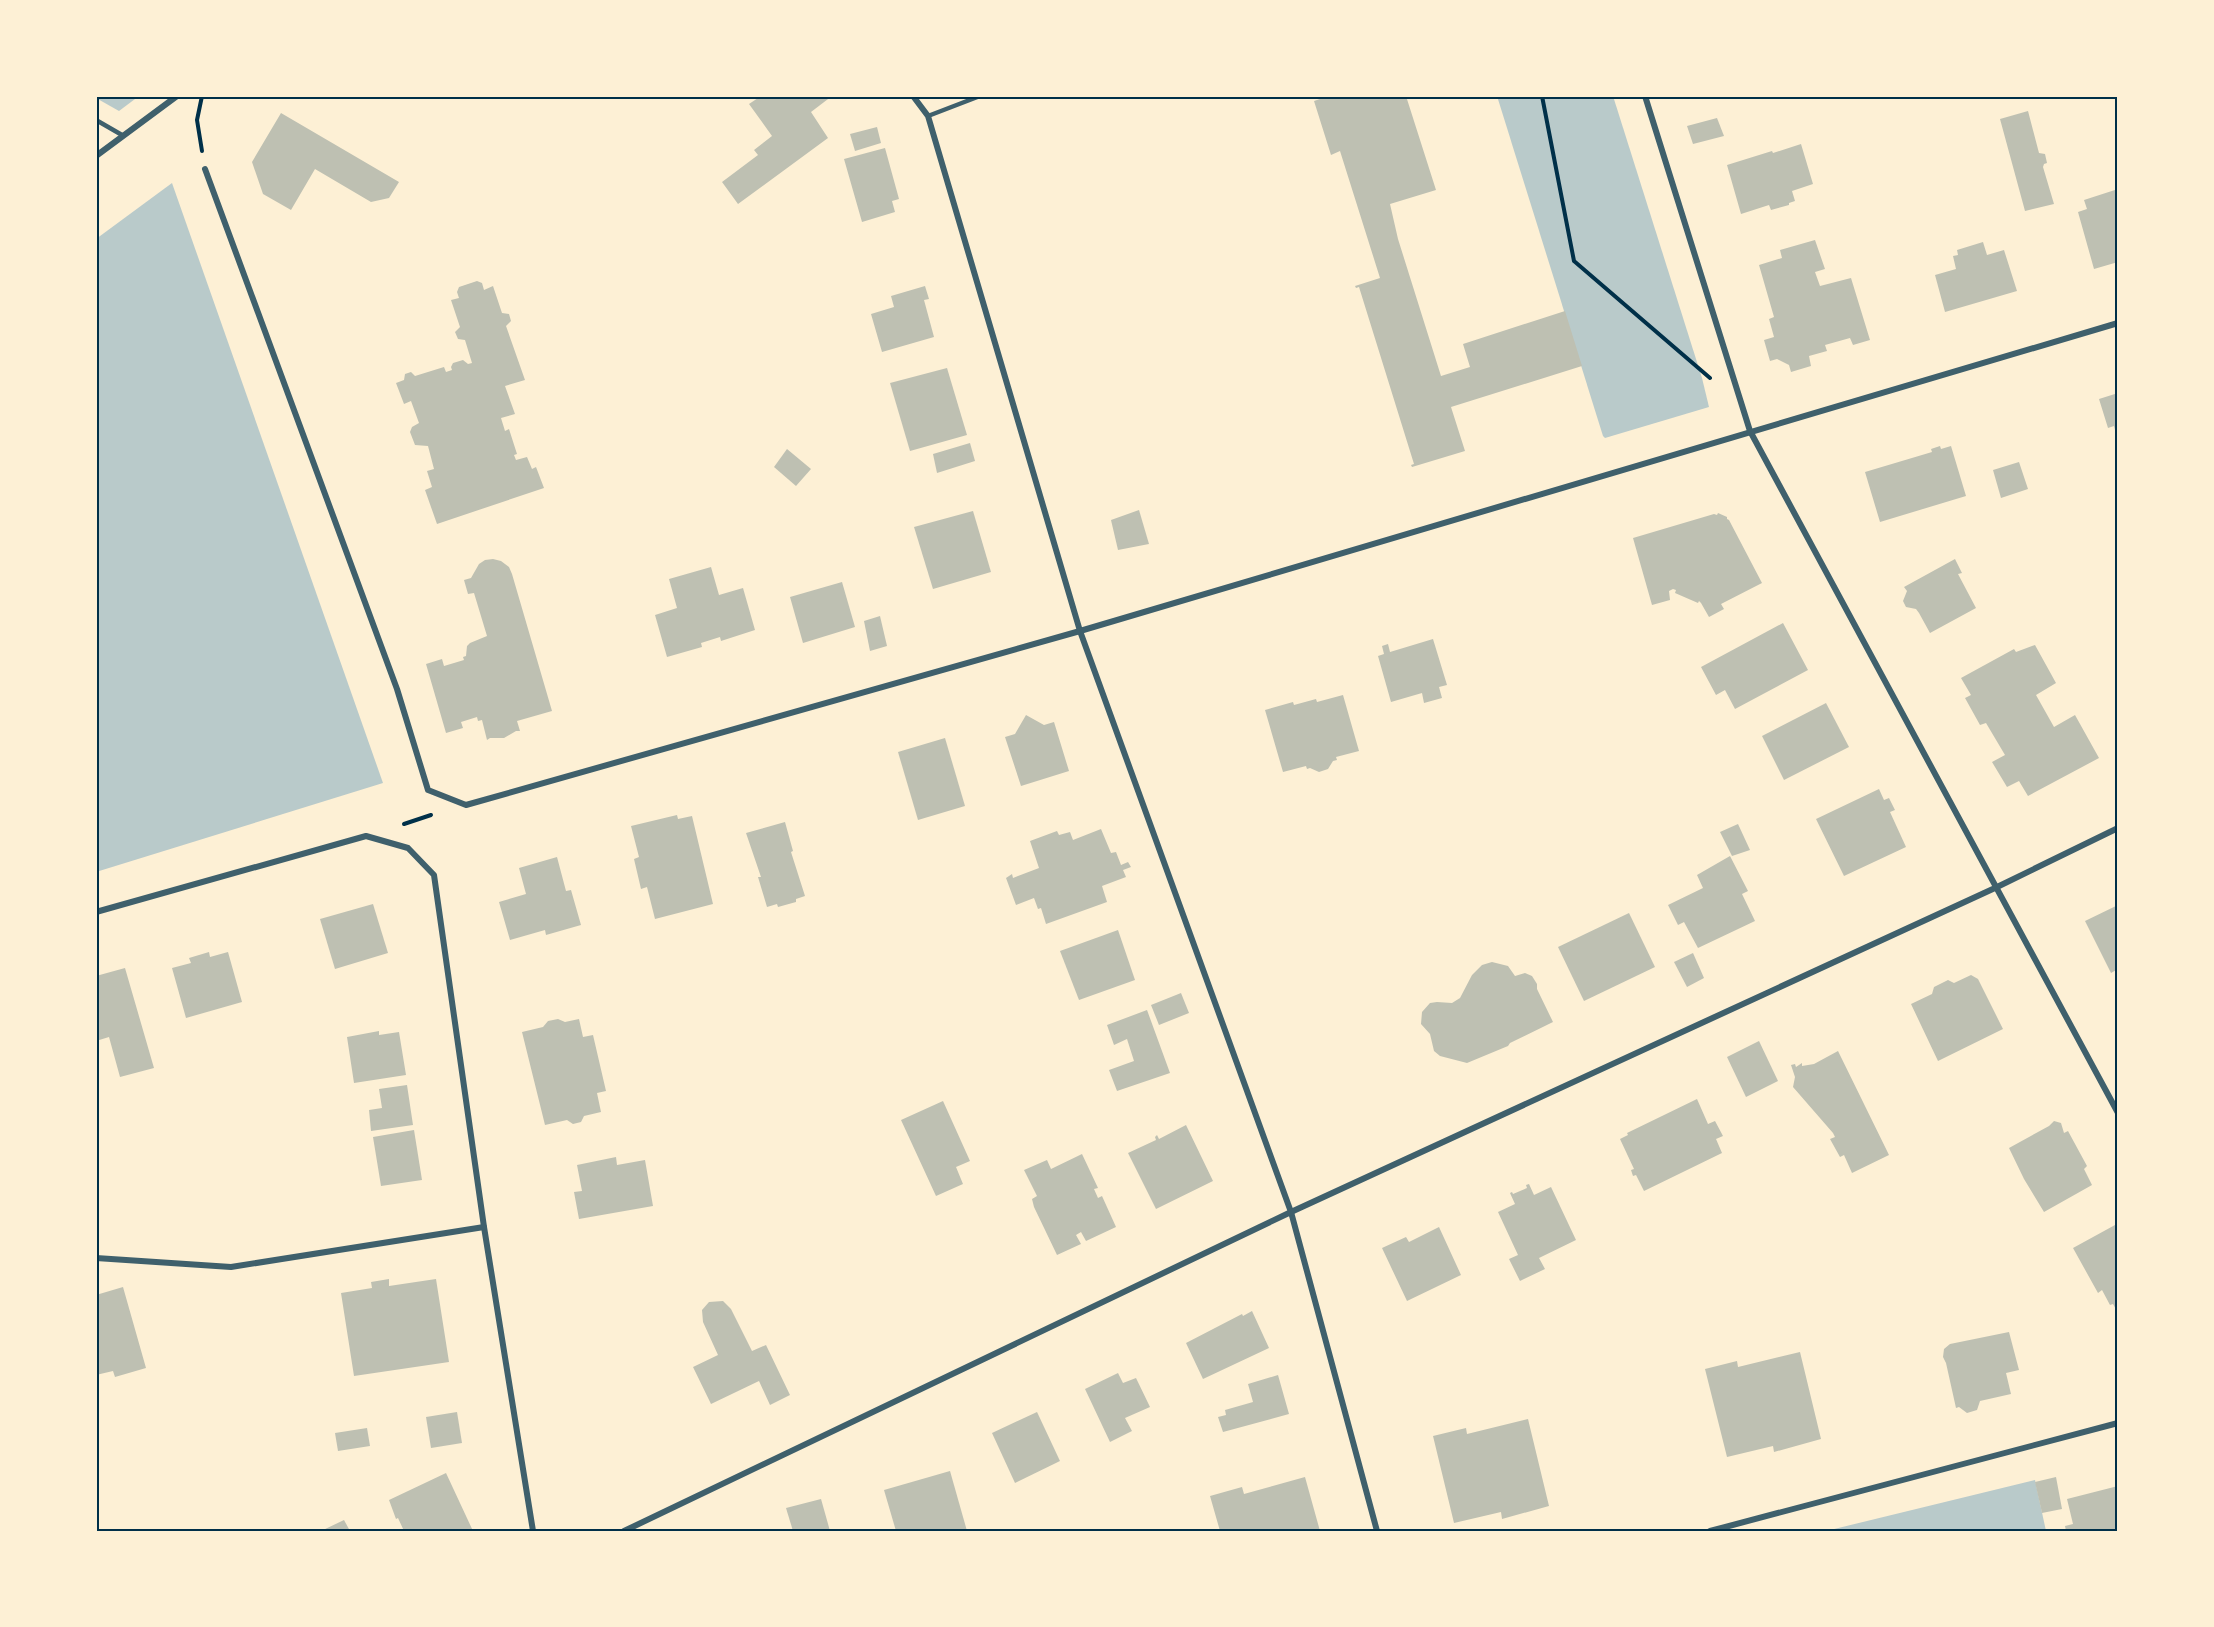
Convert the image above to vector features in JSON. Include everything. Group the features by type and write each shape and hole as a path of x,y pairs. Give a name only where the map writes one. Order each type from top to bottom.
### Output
{"street":[{"path":"96,156 177,96"},
{"path":"913,96 928,116 1080,632 1290,1212 1377,1531"},
{"path":"1646,96 1750,431 2118,1113"},
{"path":"206,169 397,689 428,790 466,805 1080,632 2118,323"},
{"path":"624,1531 1290,1212 1995,888 2118,828"},
{"path":"96,912 366,836 408,849 434,875 484,1227 533,1531"},
{"path":"96,1258 231,1268 484,1227"},
{"path":"1710,1531 2118,1423"}],"lane":[{"path":"928,116 980,96"},
{"path":"96,120 122,135"}],"path":[{"path":"202,96 197,120 206,169"},
{"path":"1542,96 1574,261 1741,405"},
{"path":"366,836 466,805"}],"shaded area":[{"path":"96,96 139,96 119,111"},
{"path":"1497,96 1613,96 1702,378 1709,407 1605,438 1603,436"},
{"path":"172,183 383,783 96,872 96,239"},
{"path":"2035,1480 2046,1531 1826,1531"}],"building":[{"path":"761,96 832,96 811,112 828,138 738,204 722,182 758,155 754,150 772,136 749,104"},
{"path":"1322,96 1406,96 1436,190 1390,204 1398,239 1441,376 1470,367 1463,344 1565,311 1582,366 1451,407 1465,451 1412,467 1411,465 1414,464 1359,287 1355,286 1380,278 1340,151 1331,155 1314,101 1323,98"},
{"path":"2028,111 2039,153 2045,154 2047,163 2043,167 2054,204 2025,211 2000,119"},
{"path":"281,113 399,182 389,198 371,202 315,169 291,210 263,194 252,162"},
{"path":"1717,118 1724,136 1693,144 1687,126"},
{"path":"877,127 881,143 855,151 850,134"},
{"path":"1801,144 1813,184 1792,191 1795,201 1789,205 1771,210 1769,205 1741,214 1727,165"},
{"path":"885,148 899,199 892,201 895,212 862,222 844,159"},
{"path":"2118,189 2118,262 2094,269 2078,212 2087,209 2084,200"},
{"path":"1815,240 1825,269 1815,272 1820,286 1851,278 1870,340 1853,345 1850,338 1825,345 1827,351 1809,356 1811,366 1791,372 1789,365 1777,359 1770,361 1764,340 1774,337 1769,319 1774,317 1759,265 1782,258 1780,250"},
{"path":"1983,242 1987,255 2004,250 2017,291 1945,312 1935,275 1956,269 1953,256 1958,255 1957,250"},
{"path":"477,281 482,283 484,290 493,286 502,313 509,314 511,321 506,326 525,380 505,386 515,414 501,418 505,431 509,429 517,454 514,455 516,460 527,457 532,469 536,467 544,488 437,524 425,490 432,487 427,471 434,469 428,446 415,445 410,432 412,427 419,423 411,401 404,404 396,383 404,380 405,374 411,372 415,376 444,367 446,372 452,370 453,363 463,360 468,364 472,363 465,340 458,339 455,332 460,327 451,300 459,298 457,292 459,287"},
{"path":"925,286 929,299 924,300 934,337 882,352 871,314 894,307 891,296"},
{"path":"947,368 967,435 910,451 890,383"},
{"path":"2118,393 2117,438 2114,426 2108,428 2099,399"},
{"path":"970,443 975,461 937,473 933,454"},
{"path":"1940,446 1941,449 1951,446 1966,496 1880,522 1865,472 1932,452 1931,449"},
{"path":"787,449 811,469 796,486 774,467"},
{"path":"2019,462 2028,489 2001,498 1993,470"},
{"path":"1139,510 1149,544 1118,550 1111,520"},
{"path":"973,511 991,572 933,589 914,527"},
{"path":"1718,513 1729,520 1762,583 1721,604 1724,609 1709,617 1699,601 1698,603 1675,593 1676,590 1673,589 1669,591 1670,600 1652,605 1633,538"},
{"path":"493,559 509,567 512,574 552,711 517,721 520,731 504,738 487,740 482,720 478,721 477,717 461,722 463,728 446,733 426,664 442,659 444,666 464,660 467,646 487,636 474,593 468,594 464,580 471,578 479,564"},
{"path":"1955,559 1962,573 1958,574 1976,608 1930,633 1916,609 1906,607 1903,601 1907,591 1904,587"},
{"path":"711,567 719,595 743,588 755,630 721,641 720,637 701,643 702,647 667,657 655,615 677,608 669,579"},
{"path":"842,582 855,627 803,643 790,597"},
{"path":"880,616 887,646 870,651 864,621"},
{"path":"1783,623 1808,670 1735,709 1725,690 1716,695 1701,667"},
{"path":"1433,639 1447,685 1439,687 1442,698 1424,703 1422,693 1391,702 1378,656 1384,654 1382,646 1388,644 1390,652"},
{"path":"2035,645 2056,683 2036,695 2054,727 2075,715 2099,758 2028,796 2019,781 2007,787 1992,762 2005,755 1986,723 1980,725 1965,698 1971,695 1961,678 2014,649 2016,652"},
{"path":"1343,695 1359,751 1336,757 1337,760 1333,761 1328,769 1319,772 1307,769 1306,766 1283,772 1265,710 1293,702 1294,705 1316,699 1317,702"},
{"path":"1826,703 1849,747 1784,780 1762,736"},
{"path":"1026,715 1044,725 1054,722 1069,771 1021,786 1005,737 1015,734"},
{"path":"945,738 965,806 918,820 898,752"},
{"path":"1879,789 1884,800 1889,798 1895,810 1890,812 1906,847 1844,876 1816,819"},
{"path":"677,815 678,819 692,816 713,904 655,919 647,887 641,889 634,859 639,857 631,826"},
{"path":"785,822 793,851 791,852 805,896 796,899 796,902 778,907 777,904 767,907 758,877 761,877 746,833"},
{"path":"1738,824 1750,850 1732,856 1720,832"},
{"path":"1101,829 1111,853 1116,852 1121,865 1128,862 1131,867 1123,870 1126,877 1102,886 1107,902 1046,924 1041,908 1038,909 1034,898 1016,905 1006,878 1012,874 1013,878 1039,868 1030,841 1057,831 1059,835 1070,832 1073,840"},
{"path":"1730,856 1748,891 1742,894 1755,921 1698,948 1684,922 1678,925 1668,905 1703,888 1697,875"},
{"path":"557,857 566,891 571,890 581,925 546,935 545,930 510,940 499,902 526,894 519,868"},
{"path":"373,904 388,953 335,969 320,919"},
{"path":"2118,905 2118,969 2111,973 2085,921"},
{"path":"1629,913 1655,967 1584,1001 1558,947"},
{"path":"1118,930 1135,980 1079,1000 1060,951"},
{"path":"209,952 210,957 228,952 242,1002 186,1018 172,968 191,963 189,958"},
{"path":"1693,953 1704,978 1687,987 1674,962"},
{"path":"1492,962 1508,966 1515,976 1525,973 1532,976 1553,1022 1508,1046 1467,1063 1440,1056 1434,1051 1430,1034 1421,1024 1422,1012 1430,1003 1452,1003 1460,998 1472,975 1482,965"},
{"path":"125,968 154,1068 120,1077 109,1037 96,1041 96,976"},
{"path":"1971,975 1978,979 2003,1029 1938,1061 1911,1004 1932,994 1934,987 1948,980 1954,983"},
{"path":"1181,993 1189,1013 1159,1025 1151,1005"},
{"path":"1147,1010 1170,1073 1117,1091 1109,1070 1134,1061 1127,1039 1114,1045 1107,1025"},
{"path":"558,1019 565,1022 579,1019 583,1037 593,1035 606,1091 597,1093 601,1112 584,1116 581,1122 573,1124 567,1120 545,1125 522,1032 543,1027 548,1021"},
{"path":"379,1031 379,1035 399,1032 406,1075 354,1083 347,1037"},
{"path":"1759,1041 1778,1081 1746,1097 1727,1057"},
{"path":"1838,1051 1889,1155 1852,1173 1844,1155 1840,1157 1830,1139 1835,1137 1833,1133 1793,1087 1795,1077 1791,1065 1795,1064 1796,1067 1802,1063 1802,1066 1814,1064"},
{"path":"407,1085 413,1125 371,1131 369,1110 382,1108 379,1089"},
{"path":"1697,1099 1708,1124 1715,1121 1723,1136 1716,1139 1722,1153 1644,1191 1636,1175 1633,1176 1631,1170 1634,1169 1620,1139 1628,1135 1627,1133"},
{"path":"943,1101 970,1161 956,1167 963,1184 936,1196 901,1120"},
{"path":"2054,1121 2061,1123 2064,1133 2068,1131 2087,1166 2084,1169 2092,1185 2044,1212 2009,1148"},
{"path":"1186,1125 1213,1181 1156,1209 1128,1153 1156,1140 1157,1135 1159,1139"},
{"path":"414,1130 422,1180 381,1186 373,1137"},
{"path":"1082,1154 1098,1188 1094,1189 1098,1198 1102,1196 1116,1227 1086,1241 1081,1232 1076,1235 1081,1244 1057,1255 1034,1207 1032,1199 1037,1196 1024,1170 1047,1160 1051,1169"},
{"path":"616,1157 617,1165 645,1160 653,1206 579,1219 574,1192 582,1191 577,1165"},
{"path":"1529,1184 1534,1195 1551,1187 1576,1240 1539,1258 1545,1269 1520,1281 1509,1259 1518,1255 1498,1212 1515,1204 1510,1193 1513,1194 1527,1188 1526,1185"},
{"path":"2115,1225 2118,1230 2118,1313 2113,1304 2110,1305 2102,1290 2098,1293 2073,1248"},
{"path":"1439,1227 1461,1275 1407,1301 1382,1248 1406,1237 1409,1242"},
{"path":"389,1279 389,1286 436,1279 449,1362 354,1376 341,1293 372,1288 371,1282"},
{"path":"123,1287 146,1368 115,1377 113,1371 96,1375 96,1295"},
{"path":"723,1301 731,1309 752,1351 766,1345 790,1395 770,1405 759,1381 711,1404 693,1367 718,1355 703,1322 702,1310 709,1302"},
{"path":"1252,1311 1269,1348 1203,1379 1186,1343"},
{"path":"2009,1332 2019,1370 2006,1373 2011,1394 1980,1401 1977,1410 1967,1413 1959,1407 1956,1408 1943,1357 1944,1349 1950,1344"},
{"path":"1800,1352 1821,1439 1774,1452 1773,1446 1727,1457 1705,1369 1737,1361 1738,1367"},
{"path":"1118,1373 1123,1383 1136,1378 1150,1407 1125,1418 1132,1431 1110,1442 1085,1389"},
{"path":"1278,1375 1289,1414 1223,1432 1218,1417 1226,1415 1225,1410 1253,1402 1248,1384"},
{"path":"457,1412 462,1443 431,1448 426,1417"},
{"path":"1037,1412 1060,1461 1015,1483 992,1433"},
{"path":"1528,1419 1549,1506 1502,1519 1501,1512 1454,1523 1433,1436 1466,1428 1467,1434"},
{"path":"367,1428 370,1446 338,1451 335,1433"},
{"path":"950,1471 967,1531 896,1531 884,1490"},
{"path":"446,1473 473,1531 404,1531 398,1518 396,1519 389,1500"},
{"path":"1305,1477 1320,1531 1220,1531 1210,1496 1242,1487 1244,1494"},
{"path":"2056,1477 2062,1509 2042,1513 2035,1482"},
{"path":"2118,1486 2118,1531 2066,1531 2065,1526 2073,1524 2067,1499"},
{"path":"821,1499 830,1531 793,1531 786,1508"},
{"path":"344,1520 350,1531 321,1531"}]}
